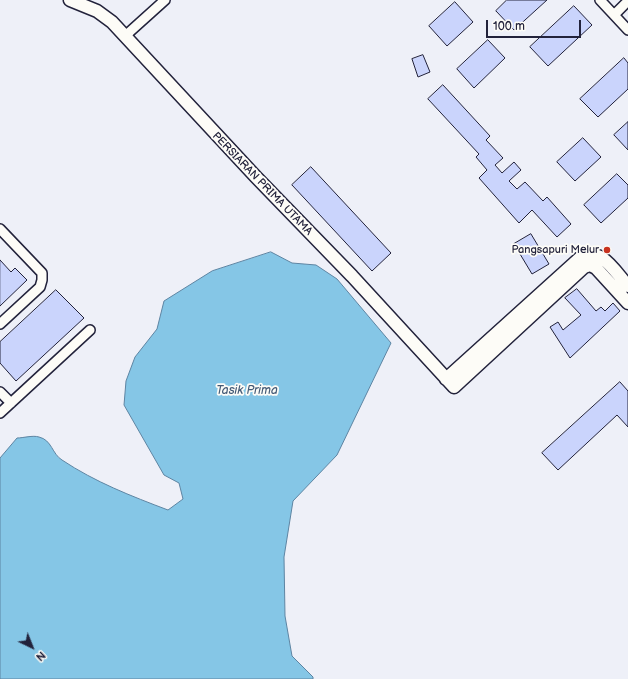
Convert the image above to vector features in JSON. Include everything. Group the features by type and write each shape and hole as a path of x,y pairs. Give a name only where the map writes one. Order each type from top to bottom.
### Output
{"main road":[{"name":"PERSIARAN PRIMA UTAMA","path":"70,0 97,11 112,22 256,177 352,276 446,379 553,290 580,258 591,259 587,265 571,280 553,290"},
{"path":"591,259 604,258 628,286"},
{"path":"591,259 628,303"},
{"path":"571,280 582,276 593,276 611,284"}],"street":[{"path":"125,36 165,0"},
{"path":"600,0 628,30"},
{"path":"614,15 628,1"},
{"path":"0,324 40,287 42,280 42,273 1,232"},
{"path":"0,413 90,330"},
{"path":"0,392 11,403"}],"water":[{"name":"Tasik Prima","path":"271,252 292,263 316,265 337,279 391,343 337,455 293,501 284,557 285,616 292,656 313,677 313,679 0,679 0,458 17,438 37,436 47,441 62,460 100,482 127,494 168,510 183,499 179,483 164,475 124,405 126,381 135,357 157,329 164,301 212,271"}],"building":[{"path":"507,0 547,0 514,30 496,11"},
{"path":"455,2 473,22 447,46 429,26"},
{"path":"574,6 592,25 548,66 530,47"},
{"path":"488,40 505,58 474,88 457,69"},
{"path":"423,55 430,72 418,77 412,59"},
{"path":"624,58 628,63 628,89 598,117 580,99"},
{"path":"443,85 490,136 486,140 503,158 495,165 502,173 514,162 521,170 509,181 517,189 525,182 543,201 547,197 571,224 557,237 532,210 519,223 479,178 487,170 476,157 479,154 428,99"},
{"path":"628,122 628,150 614,135"},
{"path":"583,138 601,157 575,181 557,162"},
{"path":"311,167 391,253 372,271 292,185"},
{"path":"617,174 628,185 628,198 601,223 584,205"},
{"path":"531,234 549,264 532,274 514,244"},
{"path":"0,260 11,272 15,268 27,280 0,306"},
{"path":"577,289 596,311 601,307 605,311 613,303 620,311 570,358 550,327 558,322 563,330 581,315 565,298"},
{"path":"56,290 84,318 16,381 0,363 0,342"},
{"path":"620,382 628,391 628,427 617,415 558,470 542,453"}],"place":[{"name":"Pangsapuri Melur","path":"607,250"}]}
